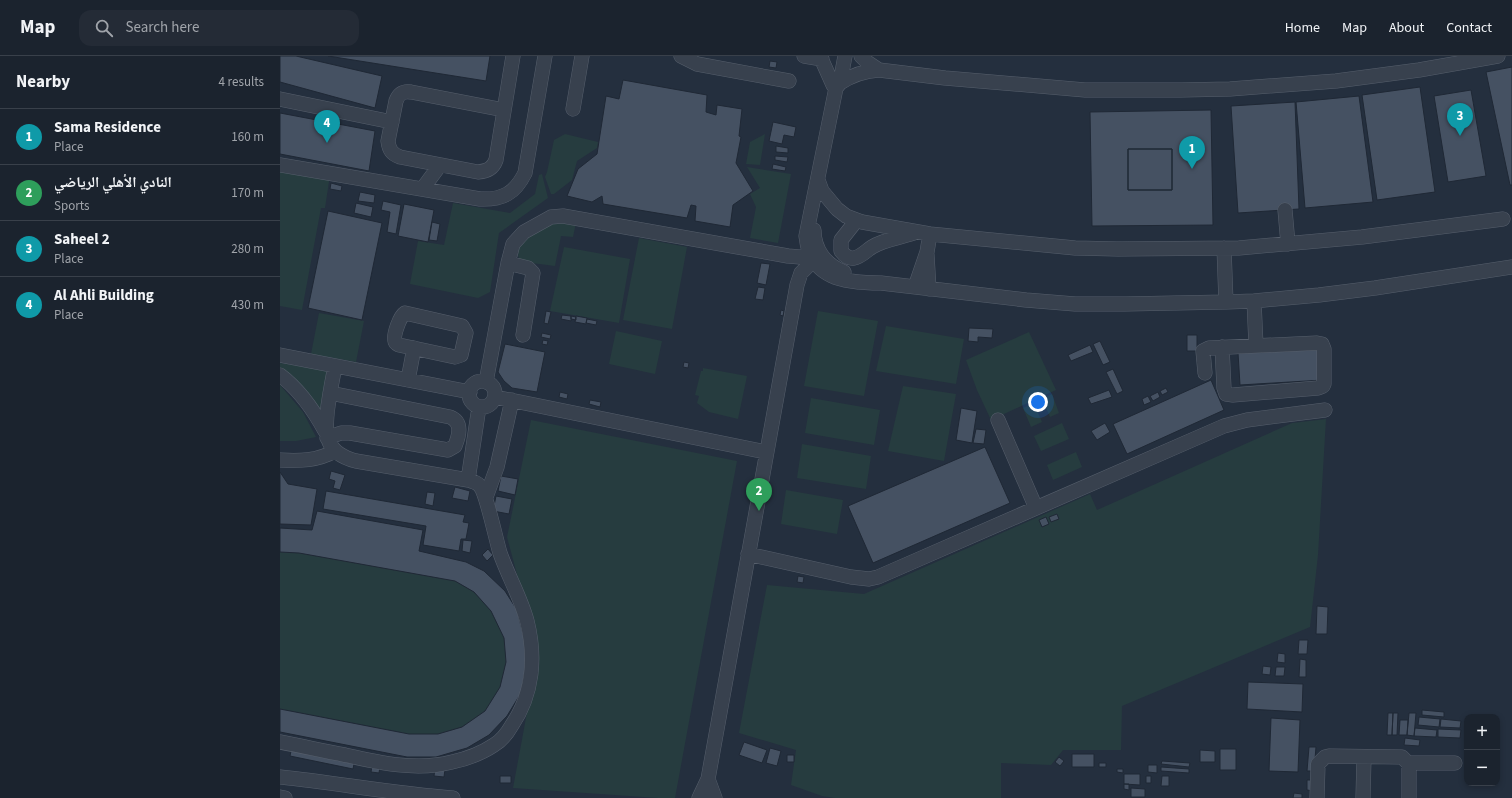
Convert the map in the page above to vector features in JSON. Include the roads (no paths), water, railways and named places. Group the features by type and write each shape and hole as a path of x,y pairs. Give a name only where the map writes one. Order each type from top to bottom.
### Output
{"street":[{"path":"504,110 406,92 401,93 398,96 388,141 391,152 400,157 478,172 489,170 494,166 496,160 513,56"},
{"path":"280,164 492,200 503,197 520,183 525,173 546,56"},
{"path":"573,109 582,56"},
{"path":"682,56 697,64 789,81"},
{"path":"804,56 821,58 833,85 838,86"},
{"path":"845,56 815,195 809,216 806,236 811,258 820,269 836,278 854,282 881,283 1044,302 1075,304 1125,304 1254,301 1319,295 1512,267"},
{"path":"861,56 879,70"},
{"path":"838,86 854,75 870,70 879,70 945,78 1085,90 1230,89 1336,81 1419,70 1498,56"},
{"path":"280,99 392,122"},
{"path":"280,159 304,168"},
{"path":"423,188 440,165"},
{"path":"818,180 828,201 846,216 856,221 924,233 1075,248 1224,248 1288,244 1362,237 1503,219"},
{"path":"815,195 814,233 821,255 826,261 840,270 881,283"},
{"path":"1285,210 1288,244"},
{"path":"486,382 508,263 513,244 520,235 547,219 559,215 788,256 811,258"},
{"path":"856,221 841,240 841,251 849,257 854,258 883,242 924,233"},
{"path":"924,233 927,252 929,289"},
{"path":"1224,248 1226,302"},
{"path":"915,287 927,252"},
{"path":"699,798 708,779 797,285 801,273 811,258"},
{"path":"508,263 528,268 533,273 523,335"},
{"path":"1254,301 1256,345"},
{"path":"405,313 460,325 465,330 462,353 459,356 455,357 414,348 399,345 395,341 400,317 405,313"},
{"path":"1205,373 1204,351 1207,348 1222,347 1256,345 1320,343 1324,349 1324,384 1318,388 1233,395 1226,394 1224,388 1222,347"},
{"path":"408,380 414,348"},
{"path":"280,355 335,367 470,392"},
{"path":"326,434 330,393 335,367"},
{"path":"280,375 290,382 315,412 335,451 348,459 468,480 479,485 486,497 494,536 526,619 531,640 532,661 530,682 526,699 521,711 508,732 495,745 474,755 452,762 429,766 406,766 371,761 280,742"},
{"path":"486,382 493,388 495,397 489,405 479,407 470,399 470,392 476,383 486,382"},
{"path":"326,434 350,433 448,450 455,446 459,429 456,420 450,417 330,393"},
{"path":"495,397 766,452"},
{"path":"486,497 497,467 512,400"},
{"path":"468,480 479,407"},
{"path":"748,554 852,577 869,579 886,575 1224,426 1247,420 1325,410"},
{"path":"998,420 1036,508"},
{"path":"280,460 292,461 317,459 335,451"},
{"path":"1317,798 1317,769 1321,760 1329,756 1402,757 1408,762 1410,770 1409,798"},
{"path":"1363,798 1364,757"},
{"path":"1408,762 1455,763"},
{"path":"280,776 317,780 375,790 453,798"},
{"path":"708,779 715,798"},
{"path":"280,797 285,798"}],"place":[{"name":"Saheel 2","path":"1460,136"},
{"name":"Al Ahli Building","path":"327,143"},
{"name":"Sama Residence","path":"1192,169"},
{"name":"النادي الأهلي الرياضي","path":"759,511"}]}
